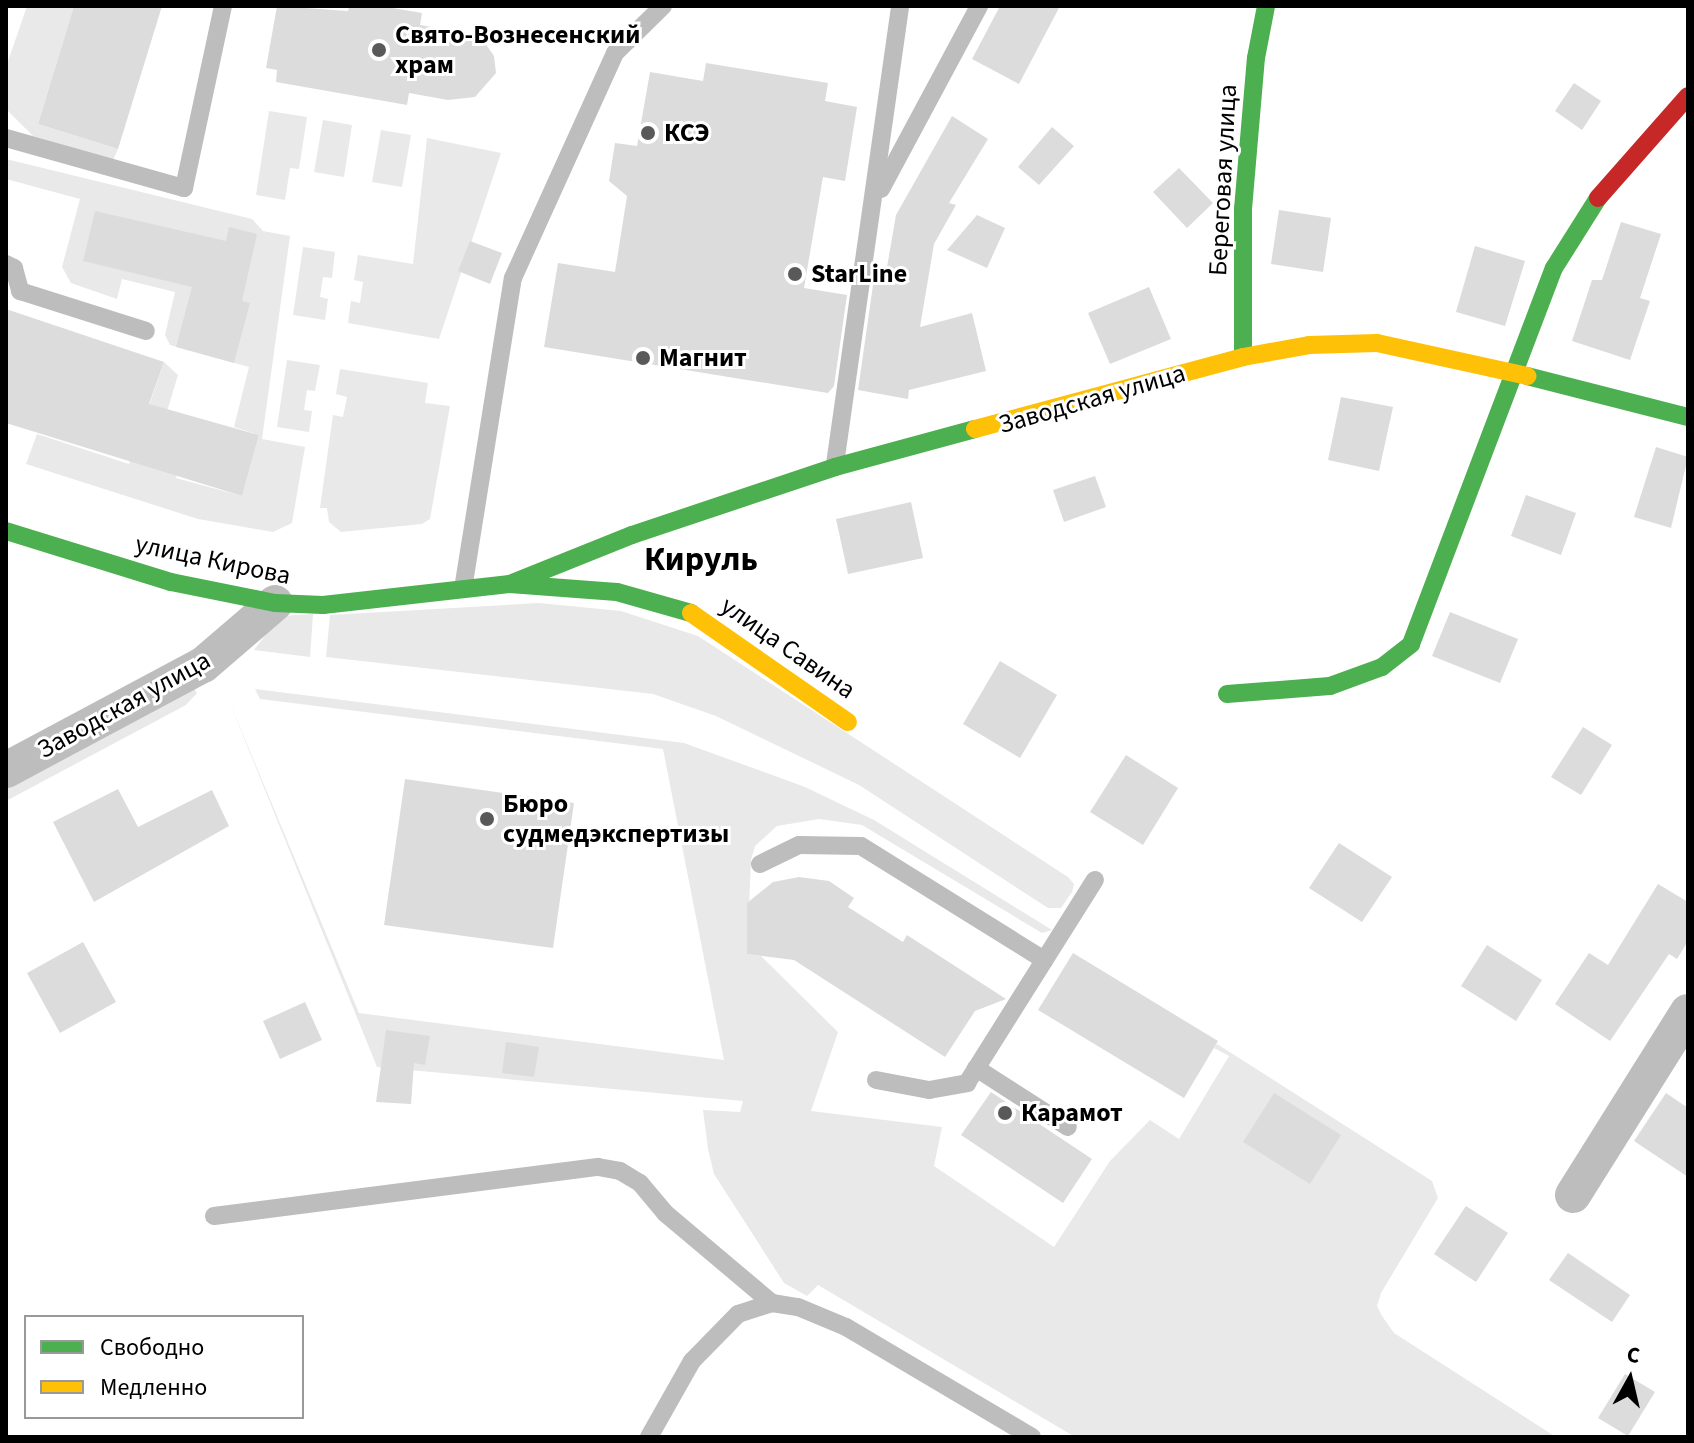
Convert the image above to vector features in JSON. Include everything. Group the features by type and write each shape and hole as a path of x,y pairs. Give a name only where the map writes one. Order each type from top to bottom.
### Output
{"street":[{"name":"Береговая улица","path":"1243,357 1243,209 1256,58 1266,6"},
{"path":"1227,694 1330,686 1382,667 1411,644 1515,373 1535,309 1591,206 1688,96"},
{"name":"Заводская улица","path":"510,584 632,535 835,467 1243,357 1309,345 1377,343 1515,373 1688,417"},
{"name":"улица Кирова","path":"6,531 171,582 275,603 323,605 510,584"},
{"name":"улица Савина","path":"510,584 617,592 667,603 703,618 848,722"},
{"name":"Заводская улица","path":"6,770 203,665 275,603"},
{"path":"1573,1195 1688,1012"}],"lane":[{"path":"6,138 184,188 223,6"},
{"path":"463,590 513,278 615,53 663,6"},
{"path":"835,467 900,6"},
{"path":"874,202 979,6"},
{"path":"6,264 14,268 20,291 146,331"},
{"path":"760,864 799,845 861,846 1044,960"},
{"path":"876,1080 952,1089 967,1083 1095,880"},
{"path":"976,1068 1068,1127"},
{"path":"214,1216 598,1167 620,1171 640,1183 665,1213 772,1303"},
{"path":"649,1437 692,1361 738,1314 772,1303 798,1307 846,1327 1032,1437"}],"shaded area":[{"path":"27,6 74,6 38,124 118,149 113,160 33,136 7,110 6,67"},
{"path":"269,111 307,117 299,169 290,168 285,200 256,195"},
{"path":"323,120 352,125 344,177 314,172"},
{"path":"381,130 411,135 402,187 372,182"},
{"path":"427,138 501,153 439,339 348,323 351,301 360,303 363,282 354,280 358,255 413,264"},
{"path":"6,159 252,219 263,231 290,236 262,439 305,447 292,523 273,532 198,519 26,464 37,434 129,464 164,362 178,375 157,445 183,455 176,478 242,496 259,435 234,427 249,367 170,345 165,335 175,292 122,279 117,299 71,283 62,267 80,199 6,179"},
{"path":"303,247 335,252 332,278 323,277 320,297 328,299 325,320 293,315"},
{"path":"287,360 320,365 315,391 307,390 304,410 312,411 309,432 277,427"},
{"path":"340,369 428,383 425,403 450,406 430,519 422,524 341,532 329,522 327,508 320,508 333,415 343,417 347,397 336,394"},
{"path":"539,603 621,611 698,636 1068,877 1074,884 1072,892 1061,908 1048,908 859,785 716,716 653,694 326,657 330,615"},
{"path":"313,614 310,657 254,650 280,616"},
{"path":"194,688 197,693 186,705 6,801 6,780"},
{"path":"255,689 684,743 805,787 874,820 1052,930 1042,933 862,825 819,819 777,826 755,846 751,860 747,954 761,956 838,1032 811,1111 942,1127 934,1166 1054,1247 1110,1161 1150,1120 1179,1139 1229,1056 1214,1048 1217,1044 1432,1181 1438,1198 1381,1293 1377,1306 1394,1333 1556,1437 1075,1437 818,1285 807,1296 784,1283 714,1174 708,1149 703,1110 740,1112 743,1101 377,1067 227,696 359,1013 724,1060 663,749 260,699"}],"building":[{"path":"74,6 162,6 118,149 38,124"},
{"name":"Свято-Вознесенский храм","path":"277,6 348,11 349,6 381,6 422,13 420,25 460,32 485,43 494,56 496,73 475,97 448,100 409,93 407,105 276,82 277,70 266,68"},
{"path":"1000,6 1060,6 1019,84 972,59"},
{"path":"706,63 828,83 825,101 857,107 845,181 823,177 804,288 847,295 834,386 828,393 544,347 558,263 615,272 627,196 609,181 615,143 637,146 650,72 703,81"},
{"path":"1574,83 1601,101 1582,130 1555,111"},
{"path":"952,116 988,139 949,203 956,205 934,244 920,327 972,313 986,371 909,390 908,399 858,390 875,271 886,273 896,215"},
{"path":"1052,127 1074,146 1039,185 1018,167"},
{"path":"1179,168 1213,203 1187,228 1153,192"},
{"path":"1279,210 1331,218 1323,272 1271,264"},
{"path":"95,211 226,241 229,227 257,234 242,301 250,303 234,363 176,347 192,287 83,261"},
{"path":"977,215 1005,228 987,268 947,250"},
{"path":"1621,222 1661,234 1640,298 1650,301 1630,360 1572,341 1592,280 1602,280"},
{"path":"470,241 502,253 490,284 458,271"},
{"path":"1475,246 1525,261 1505,326 1456,312"},
{"path":"1149,287 1171,339 1110,364 1088,313"},
{"path":"6,309 164,362 149,404 259,435 242,496 6,423"},
{"path":"1341,397 1393,407 1379,471 1328,460"},
{"path":"1656,447 1688,457 1671,528 1634,517"},
{"path":"1095,476 1106,507 1064,522 1053,490"},
{"path":"1526,495 1576,513 1561,555 1511,536"},
{"path":"911,502 923,558 848,574 836,519"},
{"path":"1450,612 1518,639 1500,683 1432,656"},
{"path":"1000,661 1057,695 1020,758 963,724"},
{"path":"1583,727 1612,745 1581,795 1551,777"},
{"path":"1126,755 1178,788 1143,845 1090,812"},
{"path":"405,779 574,803 553,948 384,925"},
{"path":"118,789 138,827 212,790 229,826 94,902 53,822"},
{"path":"1339,843 1392,877 1362,922 1309,888"},
{"path":"799,877 829,881 854,898 848,907 903,942 907,935 1006,999 975,1011 945,1057 794,960 747,954 747,903 773,882"},
{"path":"1658,884 1688,902 1688,941 1677,959 1669,954 1610,1041 1555,1004 1589,953 1608,965"},
{"path":"83,942 116,1002 60,1033 27,973"},
{"path":"1487,945 1542,980 1516,1021 1461,986"},
{"path":"1073,953 1218,1041 1184,1098 1038,1010"},
{"path":"305,1002 322,1040 280,1059 263,1021"},
{"path":"386,1030 430,1036 425,1065 414,1063 411,1104 376,1102"},
{"path":"506,1042 539,1047 534,1077 502,1073"},
{"path":"991,1092 1092,1159 1063,1203 961,1135"},
{"path":"1274,1093 1341,1135 1310,1184 1243,1142"},
{"path":"1666,1093 1688,1108 1688,1177 1634,1141"},
{"path":"1466,1206 1508,1233 1476,1282 1434,1254"},
{"path":"1568,1253 1630,1295 1612,1322 1549,1280"},
{"path":"1625,1374 1655,1392 1628,1436 1598,1418"}],"traffic: fast":[{"path":"1243,357 1243,209 1256,58 1266,6"},
{"path":"1227,694 1330,686 1382,667 1411,644 1554,268 1598,198"},
{"path":"1527,376 1688,417"},
{"path":"510,584 632,535 835,467 975,429"},
{"path":"6,531 171,582 275,603 323,605 510,584 617,592 691,613"}],"traffic: slow":[{"path":"975,429 1243,357 1309,345 1377,343 1527,376"},
{"path":"691,613 848,722"}],"traffic: jam":[{"path":"1598,198 1688,96"}],"place":[{"name":"Свято-Вознесенский храм","path":"379,50"},
{"name":"КСЭ","path":"648,133"},
{"name":"StarLine","path":"795,274"},
{"name":"Магнит","path":"643,358"},
{"name":"Бюро судмедэкспертизы","path":"487,819"},
{"name":"Карамот","path":"1005,1113"}],"district":[{"name":"Кируль","path":"701,560"}]}
